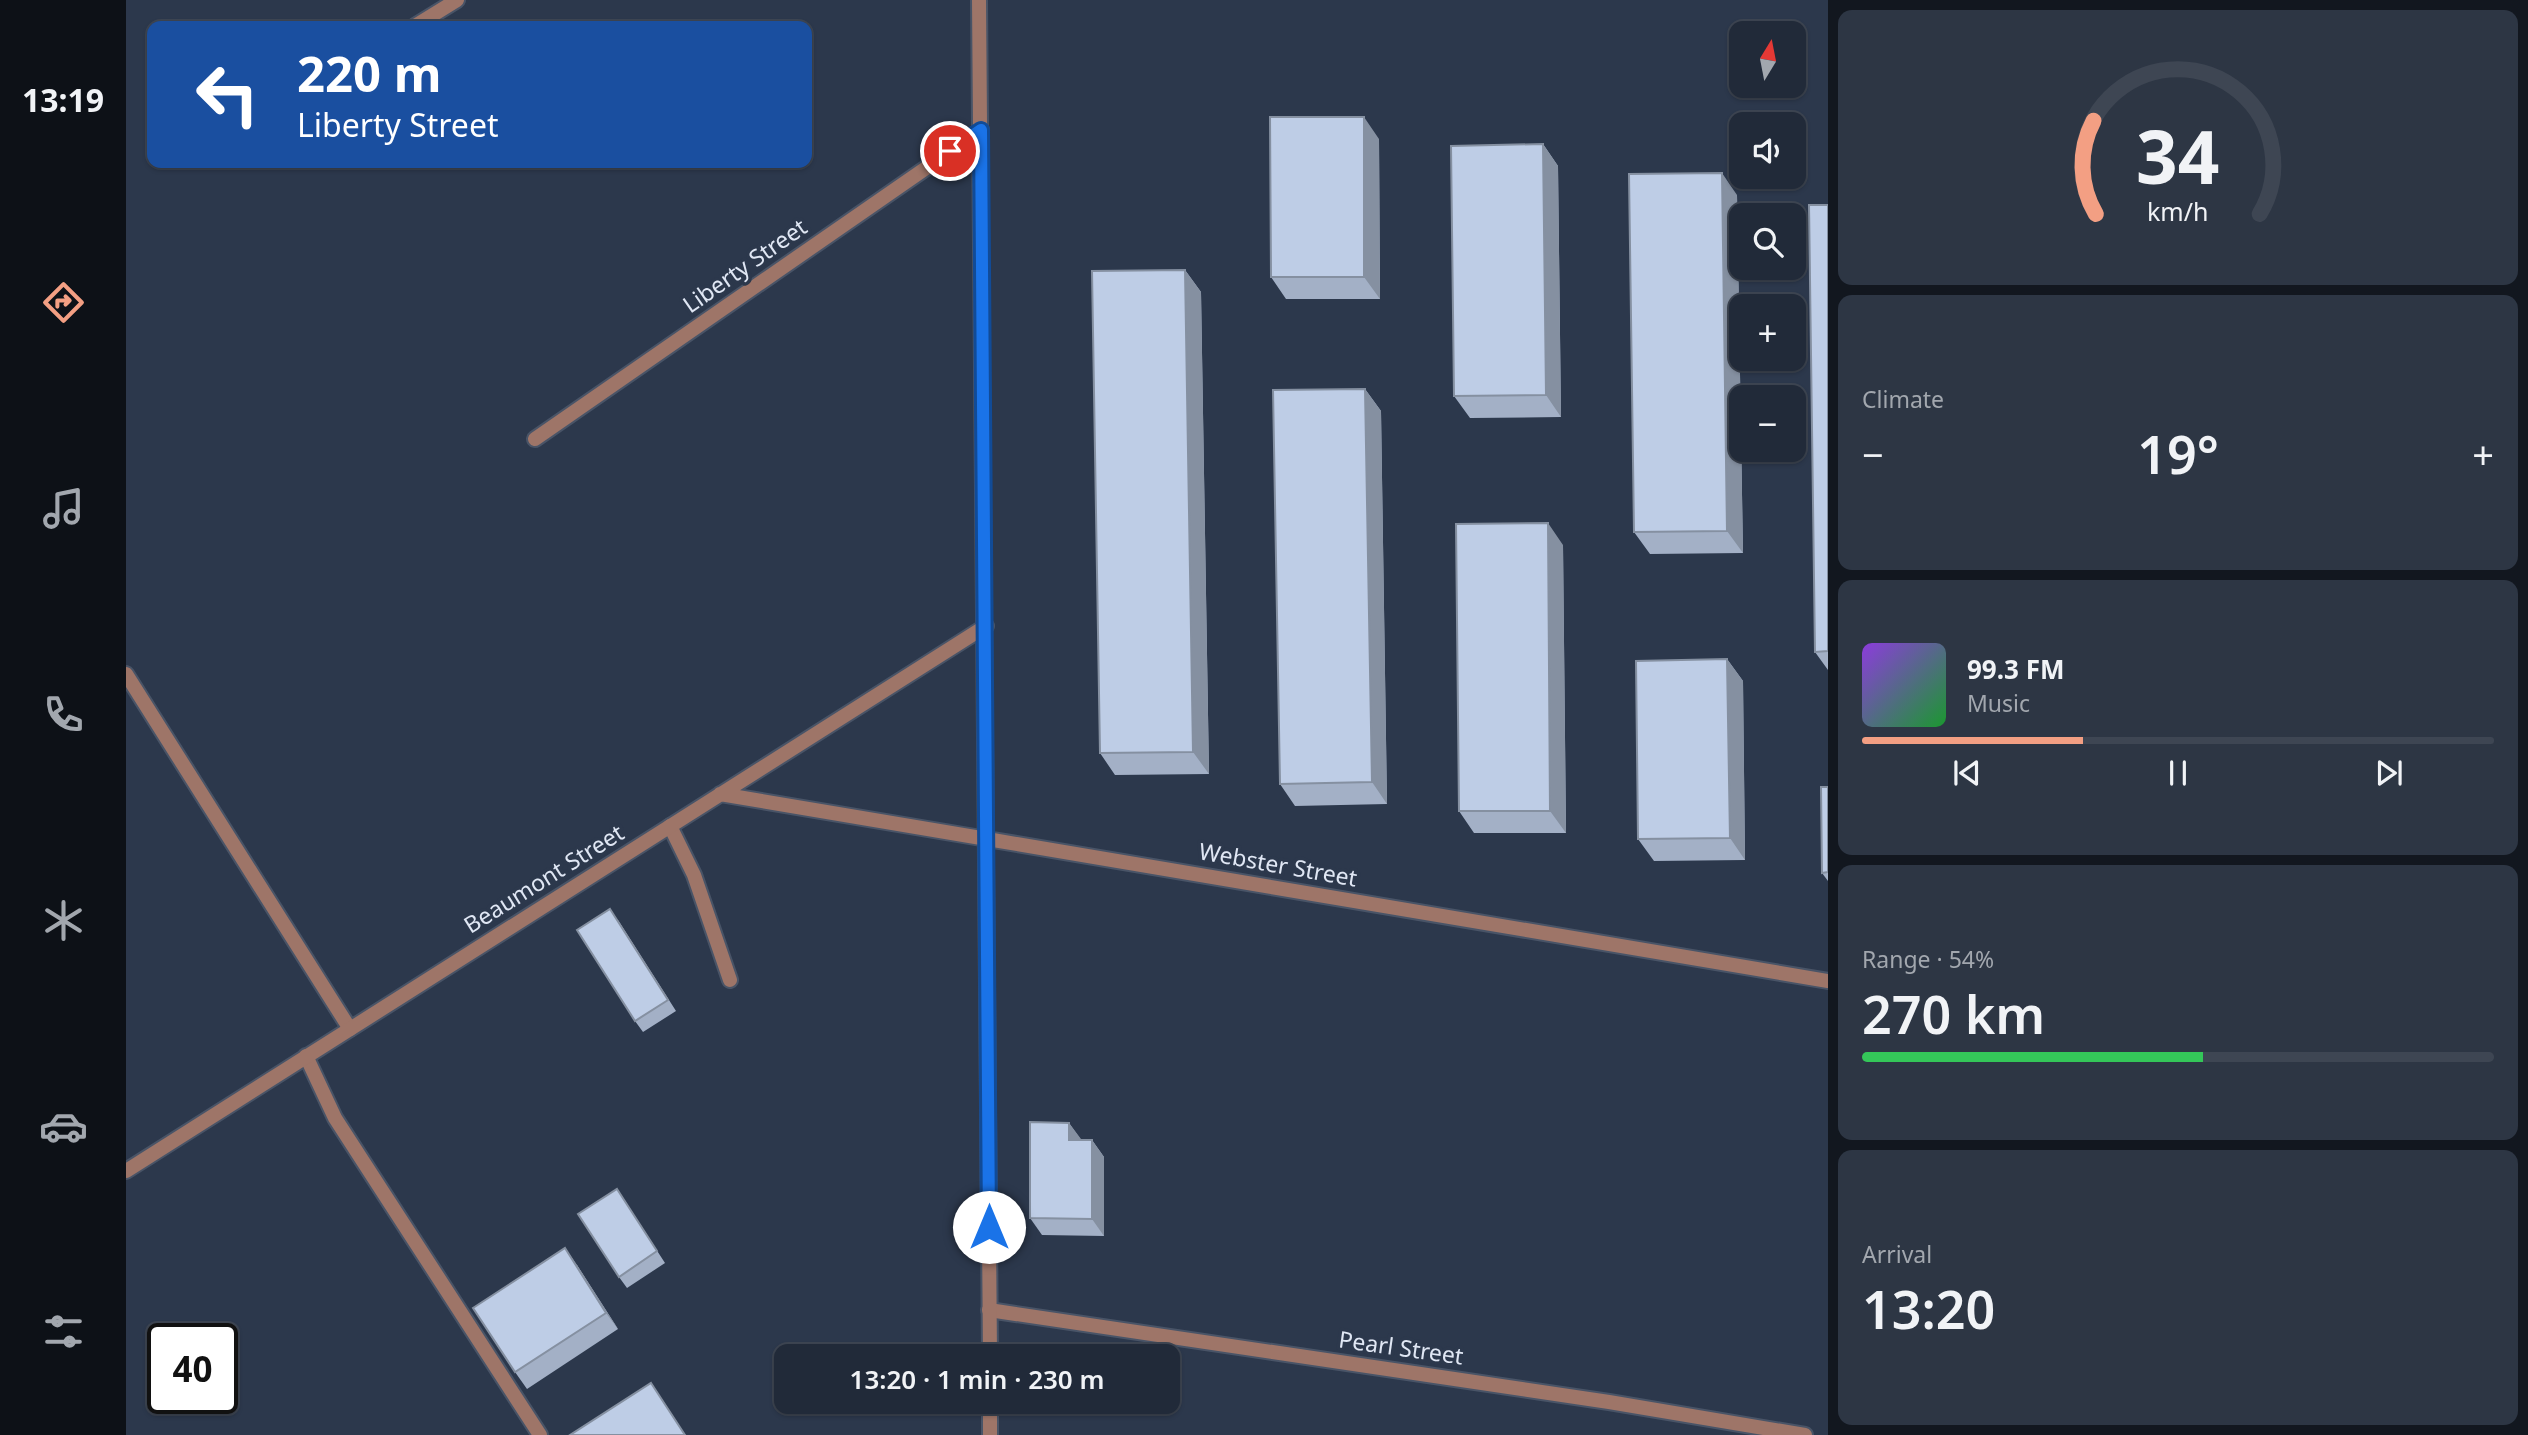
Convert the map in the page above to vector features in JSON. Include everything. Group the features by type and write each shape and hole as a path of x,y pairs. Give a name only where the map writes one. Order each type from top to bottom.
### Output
{"street":[{"path":"423,21 457,0"},
{"path":"979,0 990,1344"},
{"name":"Liberty Street","path":"536,439 981,130"},
{"name":"Beaumont Street","path":"126,1171 986,626"},
{"path":"126,674 350,1029"},
{"name":"Webster Street","path":"720,794 1828,981"},
{"path":"670,826 694,875 730,980"},
{"path":"306,1056 335,1118 540,1435"},
{"name":"Pearl Street","path":"989,1310 1609,1402 1805,1435"},
{"path":"990,1414 990,1435"}],"building":[{"path":"1270,117 1364,117 1364,277 1271,277"},
{"path":"1543,144 1546,395 1454,396 1451,146"},
{"path":"1722,173 1727,531 1634,532 1629,174"},
{"path":"1809,205 1828,205 1828,651 1815,652"},
{"path":"1185,270 1193,752 1100,753 1092,271"},
{"path":"1365,389 1372,782 1280,784 1273,390"},
{"path":"1548,523 1550,811 1459,811 1456,524"},
{"path":"1727,659 1730,838 1638,839 1636,661"},
{"path":"1821,787 1828,787 1828,872 1822,873"},
{"path":"610,909 668,1000 635,1021 577,930"},
{"path":"1030,1122 1069,1123 1069,1140 1092,1140 1092,1219 1030,1218"},
{"path":"617,1189 657,1251 619,1277 578,1214"},
{"path":"565,1248 606,1313 515,1372 473,1308"},
{"path":"651,1383 685,1435 570,1435"}],"route":[{"path":"950,151 981,130 989,1227"}]}
